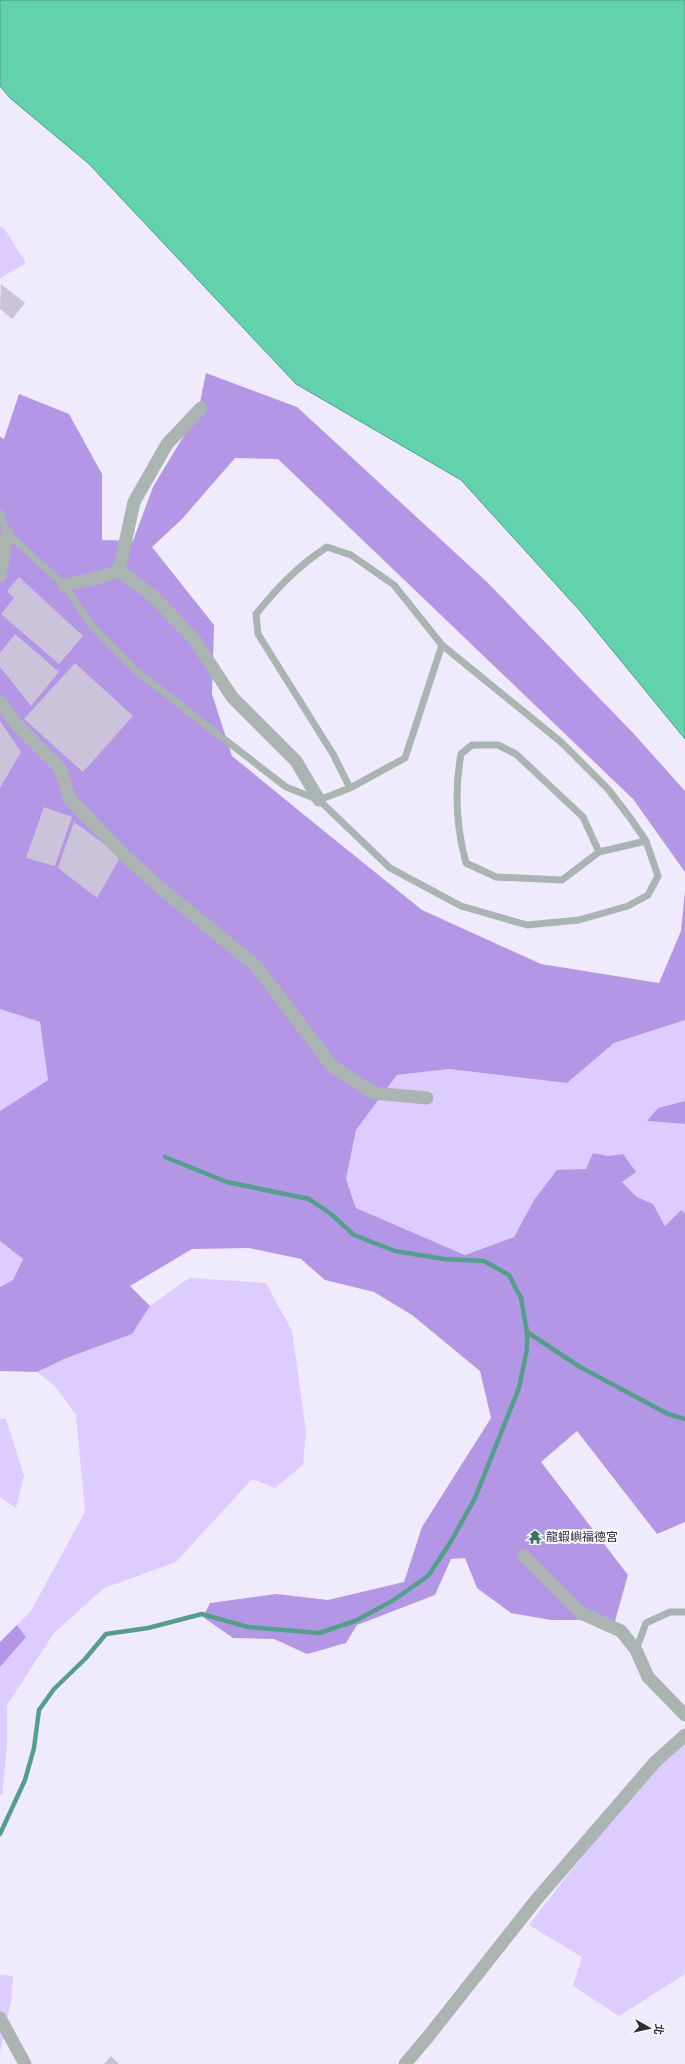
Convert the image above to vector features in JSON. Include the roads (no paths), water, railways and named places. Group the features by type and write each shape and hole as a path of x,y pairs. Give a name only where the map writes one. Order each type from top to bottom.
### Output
{"street":[{"path":"120,572 134,502 167,444 201,408"},
{"path":"0,576 7,534"},
{"path":"64,585 120,572 153,596 194,639 232,698 296,761 319,800"},
{"path":"0,702 18,726 60,768 70,798 125,856 158,886 256,966 332,1066 373,1093 427,1098"},
{"path":"523,1556 581,1613 621,1631 636,1650 648,1677 685,1715"},
{"path":"405,2064 536,1900 655,1762 685,1736"},
{"path":"0,2018 25,2064"}],"lane":[{"path":"0,512 7,534 64,585 92,626 135,670 286,787 319,800 390,868 461,906 527,925 579,920 628,906 648,895 658,876 646,841 608,789 561,742 442,645 394,586 351,555 328,547 304,562 287,578 256,614 258,634 333,754 350,788"},
{"path":"319,800 350,788 405,758 442,645"},
{"path":"599,852 583,817 516,754 498,745 472,745 460,754 456,782 459,836 466,863 496,877 562,880 599,852 646,841"},
{"path":"636,1650 646,1623 670,1612 685,1612"}],"waterway":[{"path":"165,1157 227,1182 309,1199 331,1214 354,1235 395,1251 444,1259 484,1261 509,1275 521,1298 527,1332 580,1367 668,1414 685,1419"},
{"path":"0,1834 25,1780 34,1748 39,1710 54,1689 85,1659 106,1634 148,1628 202,1614 248,1627 319,1633 355,1621 392,1601 428,1576 450,1543 475,1498 519,1388 527,1349 527,1332"}],"place":[{"name":"龍蝦嶼福德宮","path":"535,1537"}]}
